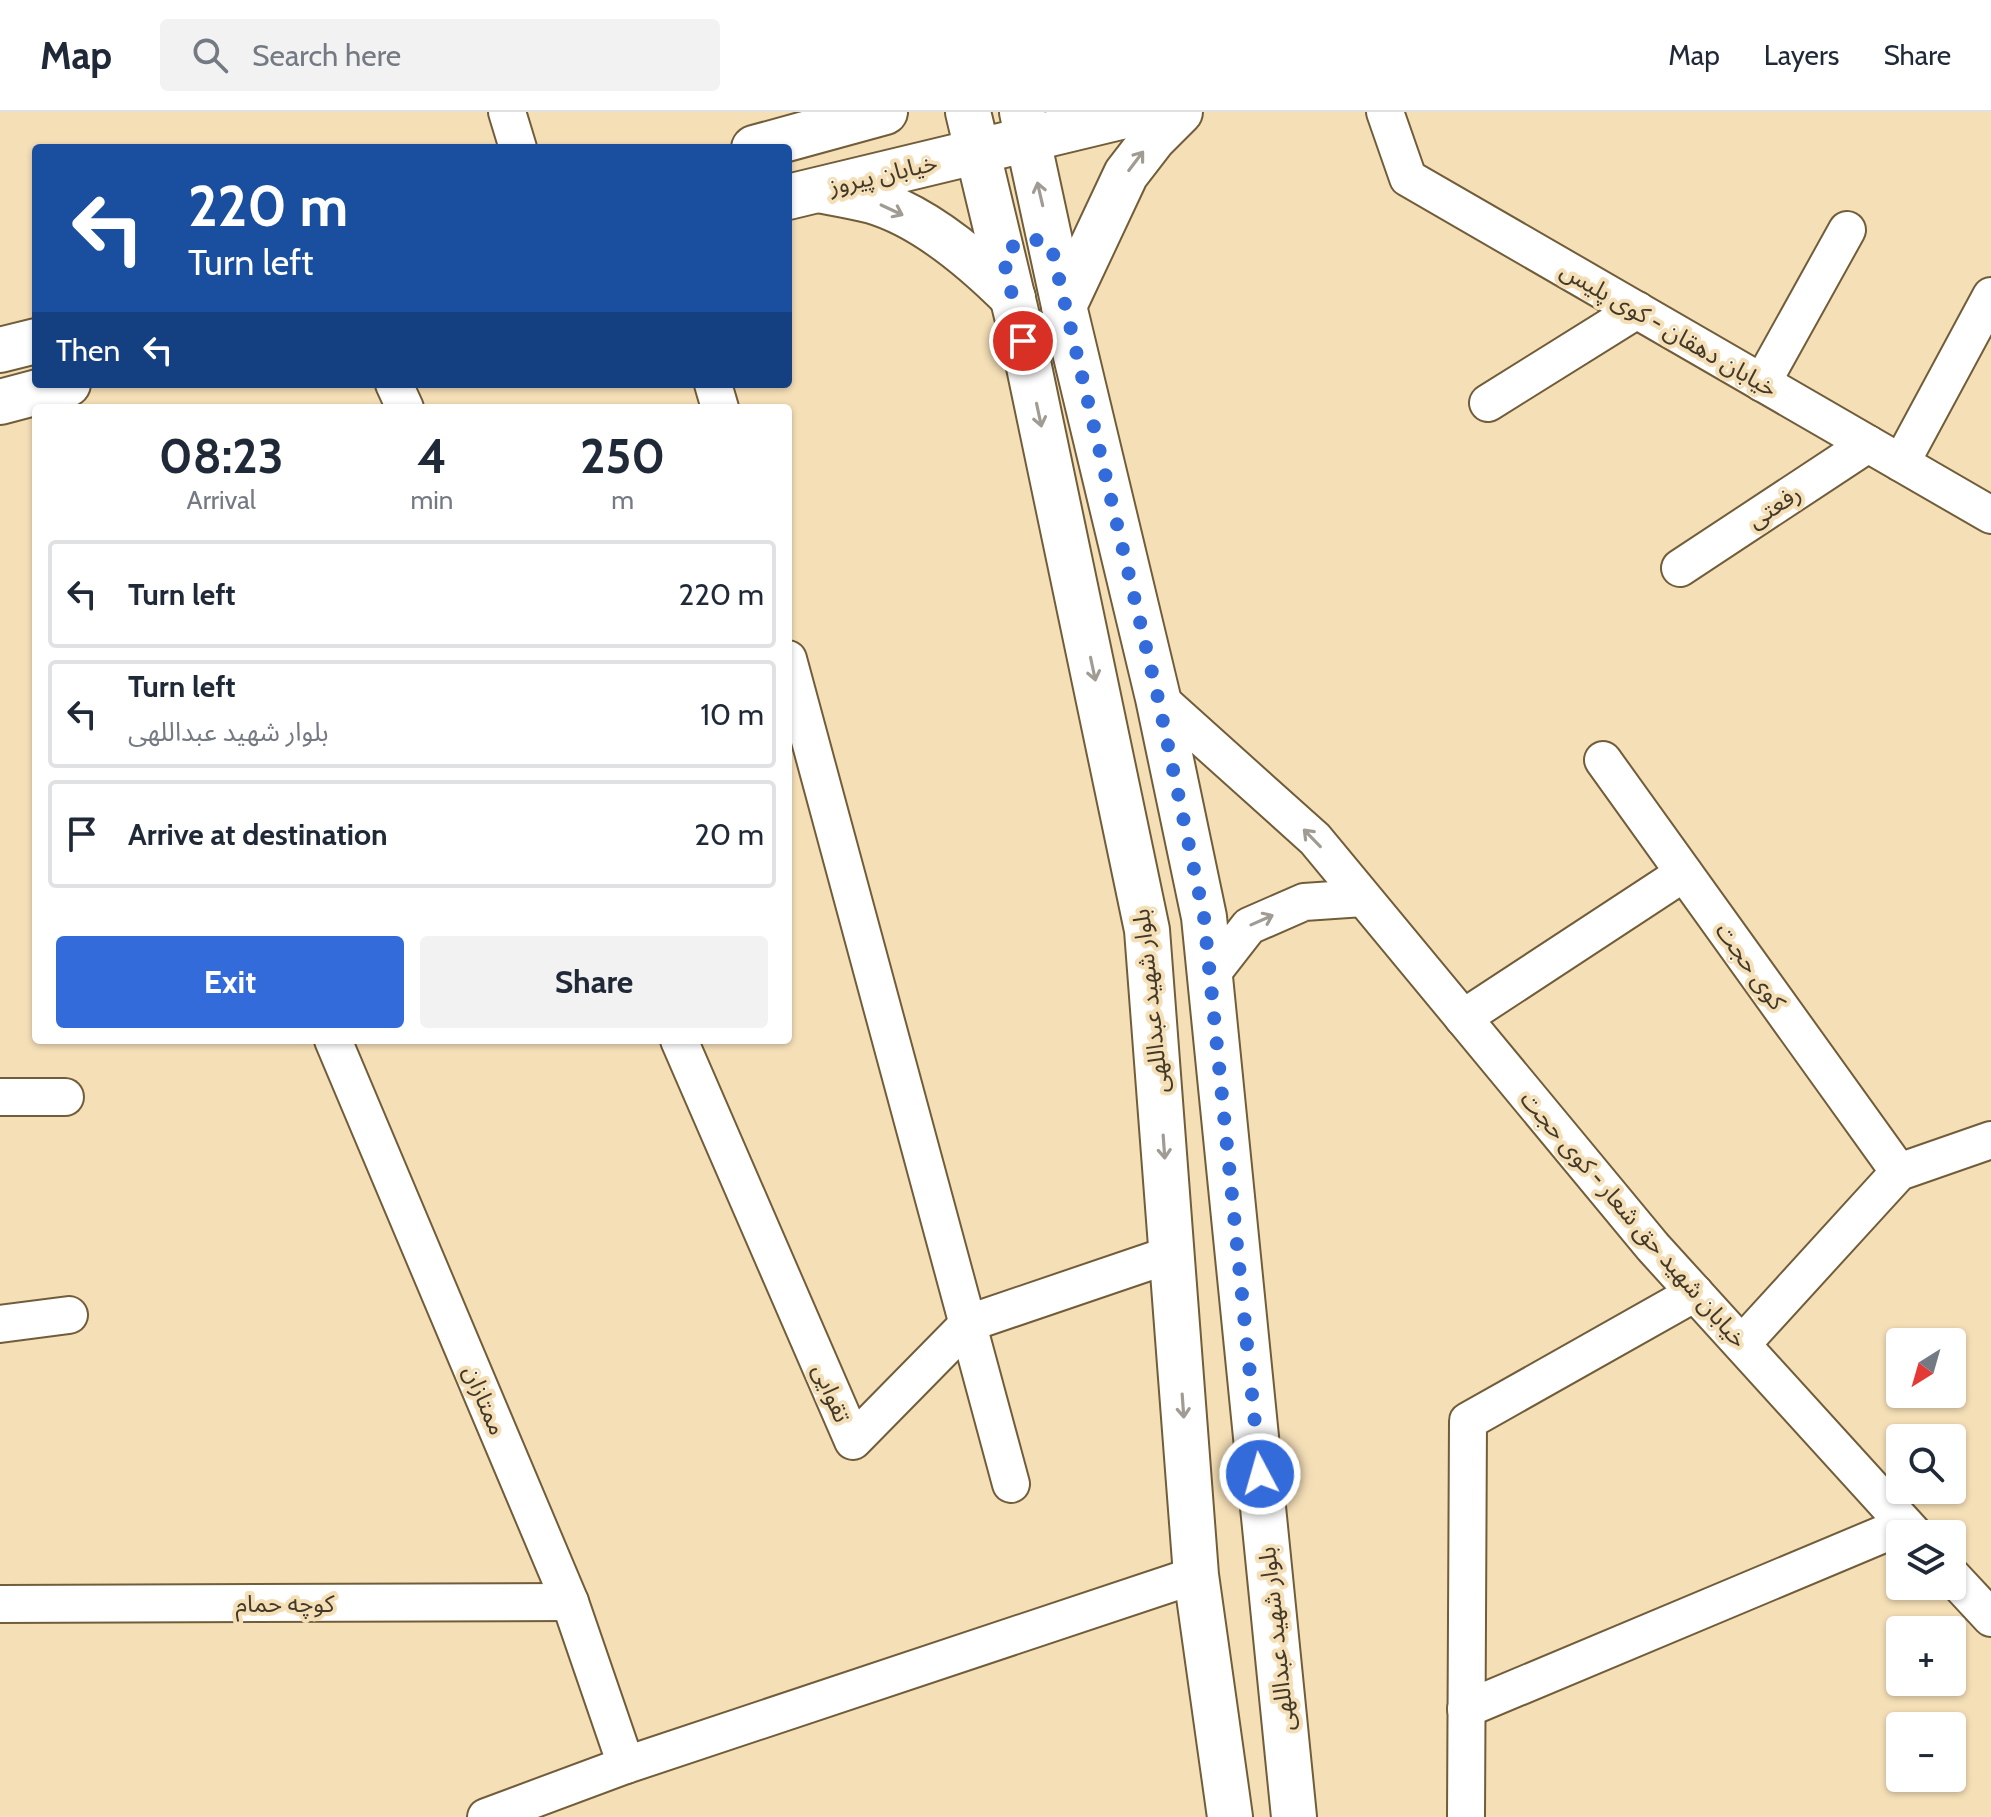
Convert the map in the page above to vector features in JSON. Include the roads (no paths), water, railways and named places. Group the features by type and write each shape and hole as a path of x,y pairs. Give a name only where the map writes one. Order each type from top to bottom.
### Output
{"main road":[{"path":"765,144 825,121 885,112"},
{"name":"خیابان پیروز","path":"803,193 973,132 1141,112"},
{"path":"1064,306 1126,174 1153,139 1180,112"},
{"name":"بلوار شهید عبداللهی","path":"1025,126 1064,306 1158,698 1204,917 1294,1817"},
{"name":"بلوار شهید عبداللهی","path":"973,132 1008,278 1147,930 1196,1575 1230,1817"},
{"path":"803,193 874,202 911,219 983,268 1008,278 1012,246 1022,240 1038,239 1051,245"},
{"path":"0,350 32,342"},
{"path":"0,402 64,393"}],"street":[{"path":"507,112 517,144"},
{"name":"خیابان دهقان - کوی پلیس","path":"1385,112 1408,178 1991,515"},
{"path":"1762,383 1847,230"},
{"path":"1901,463 1991,296"},
{"path":"1488,403 1637,310"},
{"name":"رفعتی","path":"1680,568 1868,444"},
{"path":"792,674 1011,1484"},
{"name":"خیابان شهید حق شعار - کوی حجت","path":"1158,698 1315,839 1653,1247 1902,1520"},
{"name":"کوی حجت","path":"1603,760 1899,1172"},
{"path":"1463,1018 1684,873"},
{"path":"1210,976 1249,926 1304,902 1363,898"},
{"name":"ممتازان","path":"335,1044 570,1602 626,1765"},
{"name":"تقوایی","path":"681,1044 853,1441 969,1323 1172,1254"},
{"path":"0,1097 65,1097"},
{"path":"1742,1344 1899,1172 1991,1140"},
{"path":"1466,1817 1468,1421 1695,1293"},
{"path":"0,1324 69,1315"},
{"path":"1466,1709 1886,1539"},
{"path":"486,1817 626,1765 1196,1575"},
{"path":"1966,1591 1991,1618"},
{"name":"کوچه حمام","path":"0,1604 570,1602"}]}
